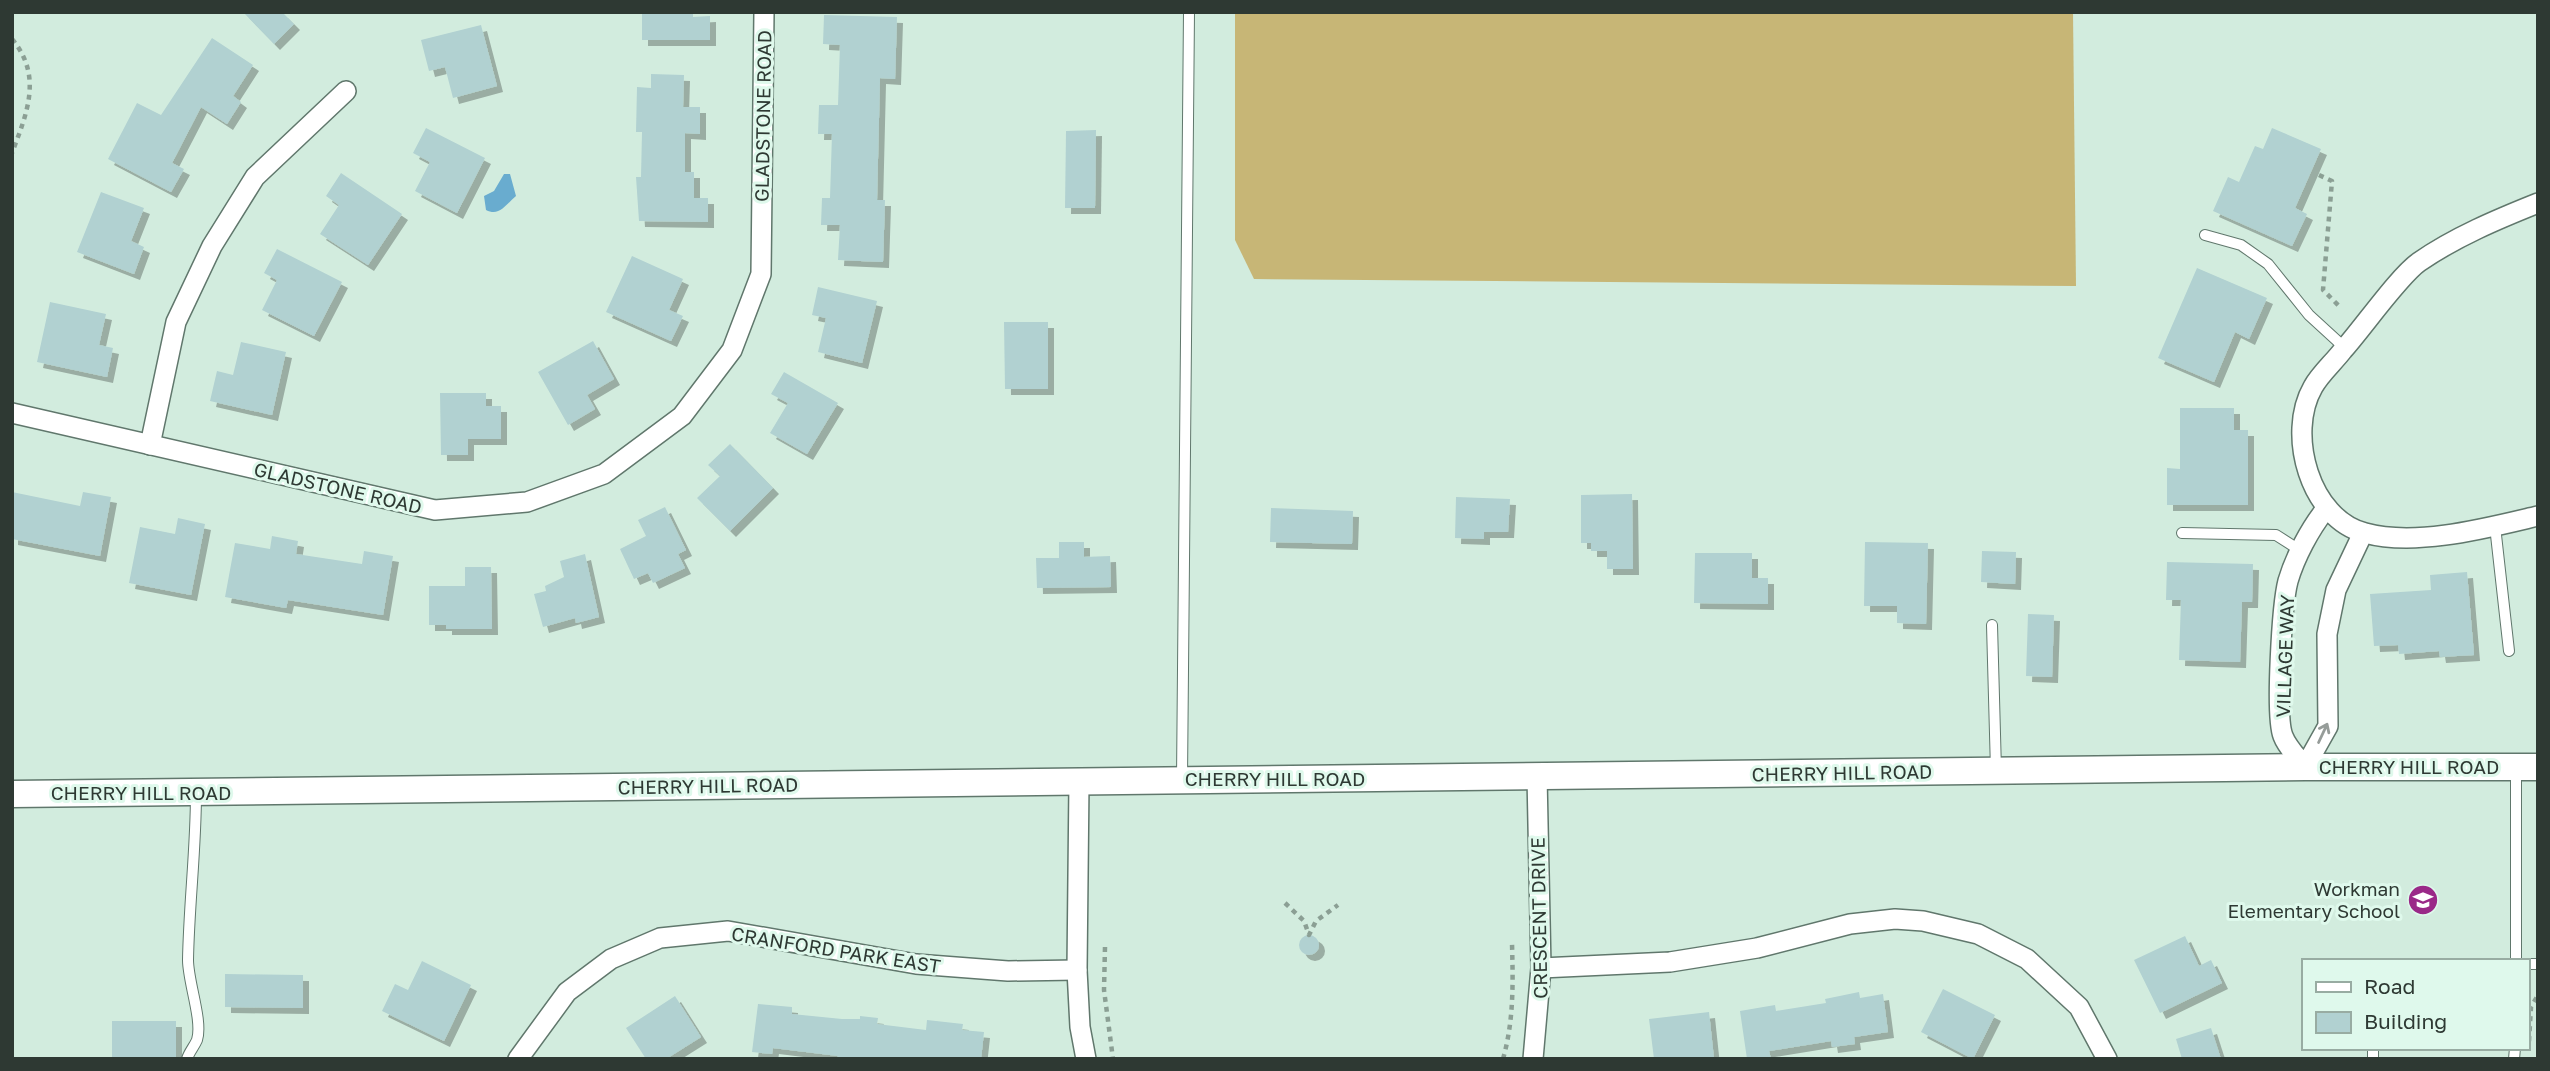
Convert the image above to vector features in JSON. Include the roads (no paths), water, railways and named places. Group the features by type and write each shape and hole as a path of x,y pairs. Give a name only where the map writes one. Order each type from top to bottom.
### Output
{"main road":[{"name":"CHERRY HILL ROAD","path":"12,794 1182,779 2527,767"}],"street":[{"name":"GLADSTONE ROAD","path":"12,413 435,510 527,502 604,474 682,416 732,351 761,274 764,12"},
{"path":"150,445 176,322 212,246 255,177 345,91"},
{"path":"2538,202 2492,222 2417,262 2312,387 2302,428 2306,469 2325,510 2362,533 2399,539 2495,526 2538,516"},
{"name":"VILLAGE WAY","path":"2305,767 2283,736 2280,696 2288,581 2313,525 2325,510"},
{"path":"2305,767 2328,726 2327,634 2336,590 2362,533"},
{"name":"CRESCENT DRIVE","path":"1533,1059 1541,968 1537,776"},
{"path":"1079,782 1077,970 1080,1027 1086,1059"},
{"path":"1541,968 1625,965 1715,956 1878,920 1934,923 1978,934 2027,959 2079,1007 2107,1059"},
{"name":"CRANFORD PARK EAST","path":"519,1059 567,992 611,959 660,938 728,931 929,965 1008,971 1077,970"}],"lane":[{"path":"1182,779 1189,12"},
{"path":"2205,235 2241,245 2268,264 2309,315 2345,348"},
{"path":"2495,526 2509,652"},
{"path":"2182,533 2276,535 2301,551"},
{"path":"1992,625 1993,749 1996,771"},
{"path":"2516,959 2527,767"},
{"path":"187,1059 197,1040 198,1022 190,990 188,961 196,850 196,792"}],"water":[{"path":"504,174 510,174 516,196 499,211 486,210 484,196 494,191"}],"place":[{"name":"Workman Elementary School","path":"2423,900"}]}
